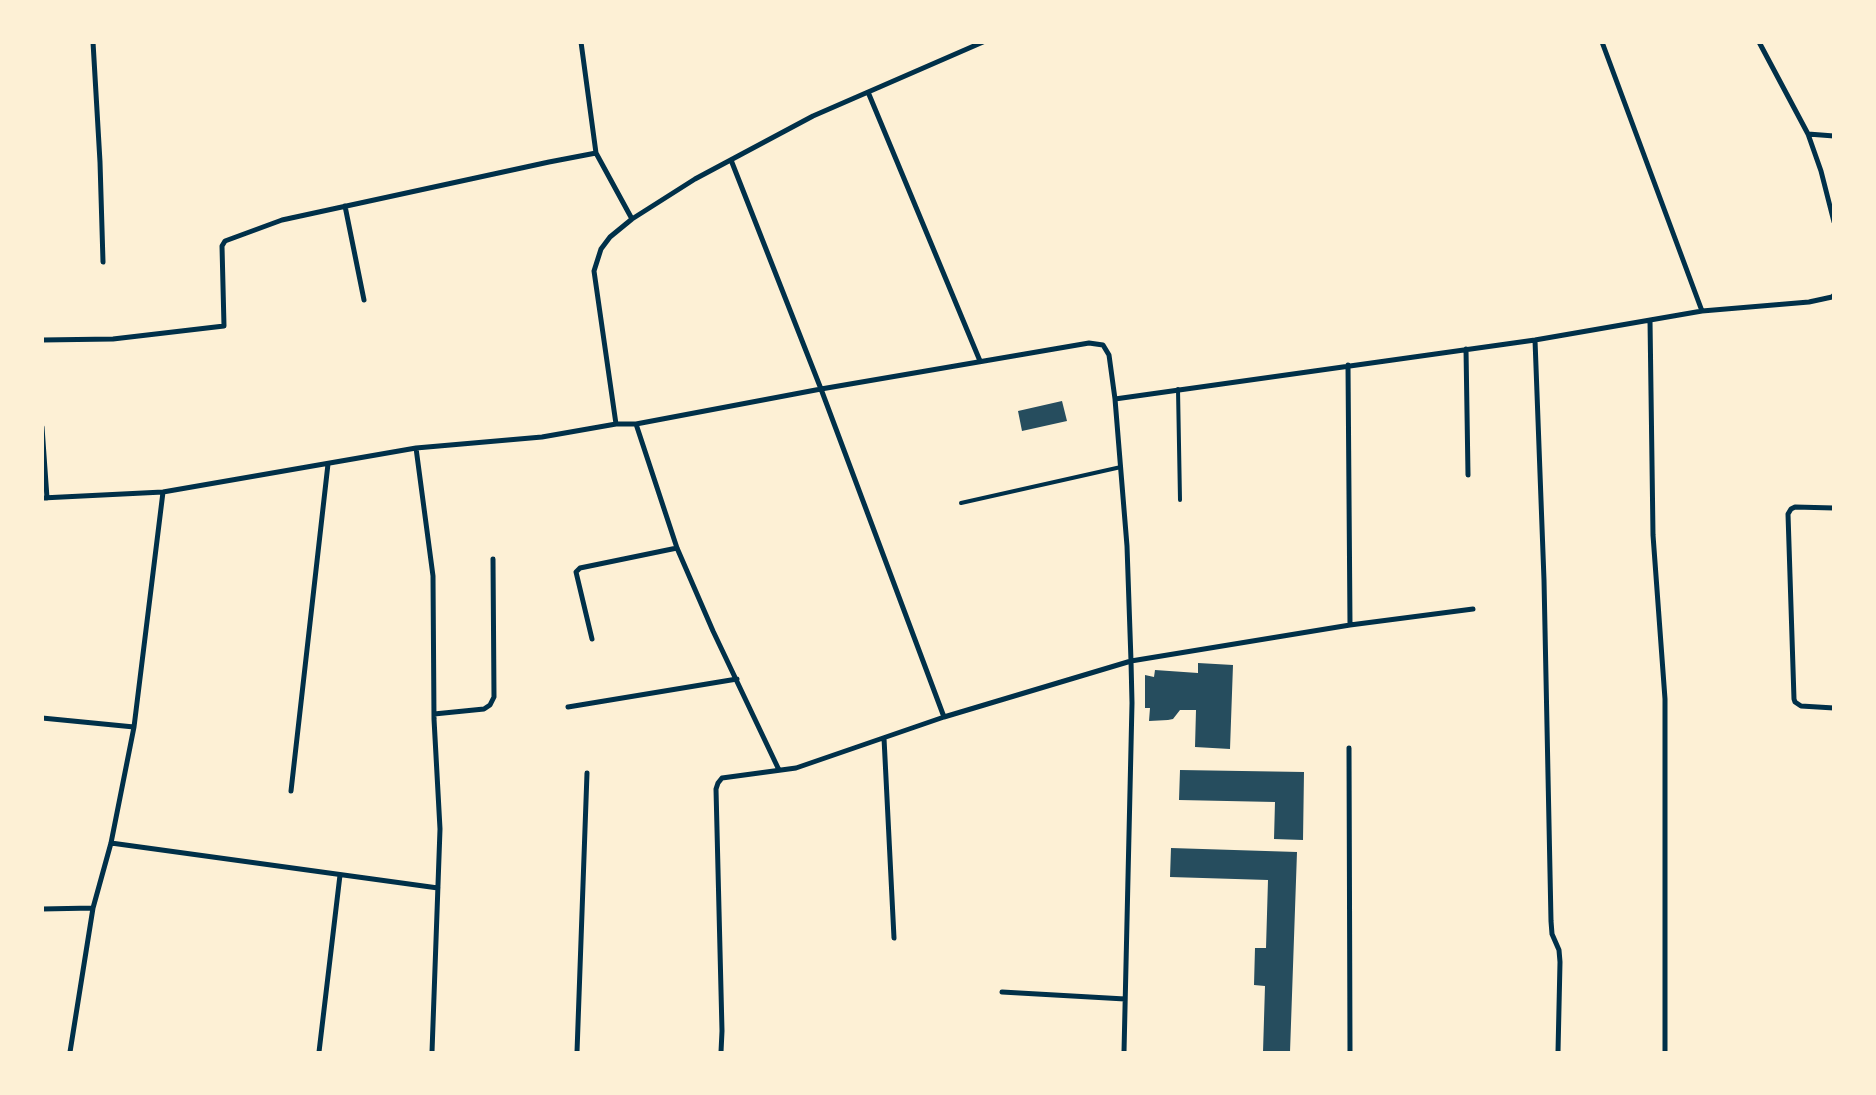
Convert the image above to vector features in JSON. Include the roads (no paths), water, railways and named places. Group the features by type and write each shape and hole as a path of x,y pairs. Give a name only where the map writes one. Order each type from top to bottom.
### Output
{"street":[{"path":"93,42 100,162 103,262"},
{"path":"582,42 596,153 632,220"},
{"path":"616,424 594,270 601,249 610,237 632,220 695,179 813,116 983,42"},
{"path":"1602,42 1702,311"},
{"path":"1758,42 1808,134 1821,171 1834,222"},
{"path":"868,92 980,361"},
{"path":"1808,134 1834,136"},
{"path":"42,340 113,339 224,326 222,246 225,241 282,220 596,153"},
{"path":"731,160 821,388 944,717"},
{"path":"345,206 364,300"},
{"path":"1115,399 1535,340 1702,311 1809,302 1832,297 1834,294"},
{"path":"1650,320 1653,535 1665,699 1665,1052"},
{"path":"1535,340 1544,570 1552,934 1559,950 1560,962 1558,1052"},
{"path":"42,427 45,498 163,492 416,448 542,437 616,424 636,424 821,388 980,361 1089,343 1103,345 1109,355 1115,399 1127,546 1131,661 1124,1052"},
{"path":"1466,349 1468,475"},
{"path":"1348,365 1350,625"},
{"path":"636,424 677,548 713,631 780,770"},
{"path":"416,448 433,576 434,714 440,830 432,1052"},
{"path":"291,791 328,464"},
{"path":"70,1052 93,908 112,843 134,727 163,492"},
{"path":"1834,508 1795,508 1791,509 1788,514 1794,702 1801,706 1834,708"},
{"path":"592,639 576,572 580,568 677,548"},
{"path":"434,714 484,710 490,705 494,697 493,559"},
{"path":"721,1052 716,789 722,778 796,768 944,717 1131,661 1350,625 1474,609"},
{"path":"568,707 737,679"},
{"path":"42,718 134,727"},
{"path":"884,738 894,938"},
{"path":"1348,748 1350,1052"},
{"path":"577,1052 587,773"},
{"path":"112,843 438,888"},
{"path":"319,1052 340,875"},
{"path":"42,909 93,908"},
{"path":"1002,992 1125,999"}],"lane":[{"path":"1178,389 1180,500"},
{"path":"961,502 1121,467"}]}
